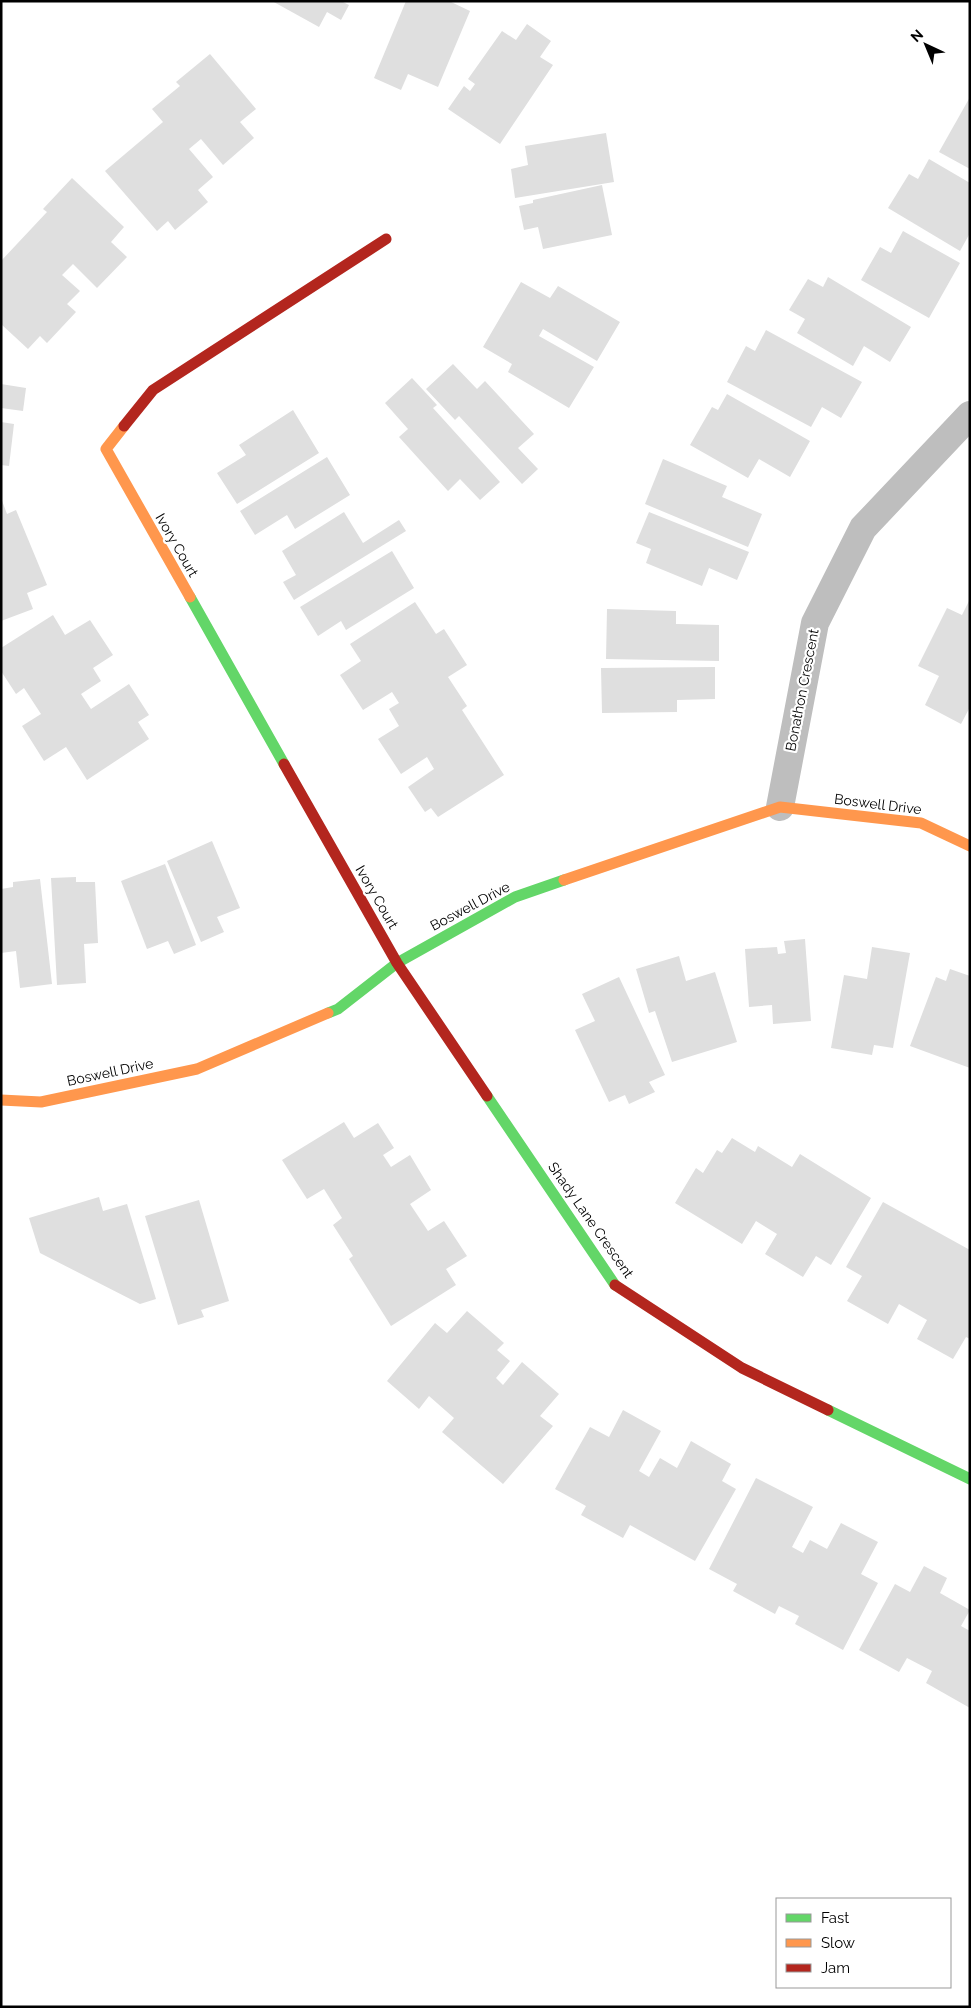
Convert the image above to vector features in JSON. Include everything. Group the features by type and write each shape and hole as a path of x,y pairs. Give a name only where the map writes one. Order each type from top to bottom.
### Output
{"street":[{"name":"Ivory Court","path":"386,239 153,390 106,449 397,963"},
{"name":"Bonathon Crescent","path":"780,807 815,623 863,528 970,415"},
{"name":"Boswell Drive","path":"1,1100 41,1102 197,1069 338,1008 397,963 515,897 780,807 921,823 970,846"},
{"name":"Shady Lane Crescent","path":"397,963 616,1286 742,1368 970,1479"}],"building":[{"path":"272,1 341,1 349,5 341,20 327,12 319,27"},
{"path":"406,1 449,1 470,11 438,87 408,74 401,90 374,78"},
{"path":"527,24 551,41 540,57 553,65 500,144 448,109 464,86 470,91 475,84 468,79 502,31 516,40"},
{"path":"210,54 256,109 240,122 254,138 223,165 201,139 189,149 213,177 198,190 208,202 175,230 168,221 157,231 105,171 163,122 152,109 180,86 176,82"},
{"path":"970,97 970,169 939,152"},
{"path":"606,133 614,182 515,198 511,169 528,165 525,146"},
{"path":"929,159 970,183 970,233 960,251 888,208 909,174 918,179"},
{"path":"72,178 124,227 111,242 127,257 97,288 73,264 62,275 80,291 67,304 76,312 47,343 40,336 28,349 1,324 1,261 47,212 43,209"},
{"path":"602,185 612,235 543,249 538,227 524,230 519,206 533,203 533,200"},
{"path":"903,231 960,263 929,318 861,280 880,247 891,253"},
{"path":"828,277 911,327 890,362 864,346 853,366 797,333 805,319 789,310 808,279 823,287"},
{"path":"521,282 550,298 558,286 620,322 597,361 543,329 539,336 594,367 569,408 508,372 512,364 483,347"},
{"path":"766,330 862,382 841,418 822,407 811,427 727,382 746,346 755,351"},
{"path":"453,364 477,389 485,381 534,434 518,448 538,469 522,484 459,416 455,420 426,389"},
{"path":"412,378 437,405 433,408 500,482 480,500 460,479 448,491 399,437 408,429 385,403"},
{"path":"1,384 26,388 23,411 1,408"},
{"path":"727,394 810,441 790,477 759,459 748,478 690,445 712,407 718,410"},
{"path":"293,410 319,453 237,504 217,473 246,455 239,445"},
{"path":"1,422 14,424 9,466 1,465"},
{"path":"327,457 350,495 295,529 287,515 255,535 240,511"},
{"path":"663,459 727,486 722,497 762,514 748,547 645,504"},
{"path":"1,498 7,514 16,510 47,585 27,593 33,609 1,621"},
{"path":"344,512 363,543 399,520 406,531 294,600 283,582 296,575 282,551"},
{"path":"649,512 749,552 737,580 709,568 702,586 646,563 651,549 636,543"},
{"path":"392,551 414,588 346,630 341,621 318,636 300,607"},
{"path":"970,599 970,707 961,724 925,705 939,676 918,666 947,608 962,615"},
{"path":"415,602 436,634 444,629 467,665 448,677 467,706 462,710 504,775 438,817 431,808 425,812 408,787 434,769 427,757 401,774 378,739 399,726 389,709 399,703 392,692 363,710 340,675 361,661 350,644"},
{"path":"607,609 676,611 676,624 719,625 719,661 606,659"},
{"path":"53,615 65,635 90,620 113,655 93,668 101,681 81,694 91,709 129,684 149,715 138,722 149,739 87,780 66,747 44,761 22,726 41,714 24,688 16,694 1,671 1,648"},
{"path":"715,667 715,699 677,700 677,712 602,713 601,668"},
{"path":"212,841 240,908 217,917 224,932 201,942 167,861"},
{"path":"165,864 196,945 174,954 168,941 147,949 121,881"},
{"path":"76,877 76,882 95,882 98,943 84,944 86,983 57,985 51,878"},
{"path":"40,879 52,984 20,988 16,951 1,953 1,889 13,887 13,882"},
{"path":"805,939 811,1021 773,1024 772,1005 749,1007 745,949 777,947 778,954 786,953 784,941"},
{"path":"872,947 910,953 893,1048 874,1045 872,1055 831,1048 844,975 867,979"},
{"path":"679,956 686,981 715,972 737,1042 672,1062 655,1011 649,1013 636,969"},
{"path":"950,969 970,976 970,1068 910,1046 936,977 946,981"},
{"path":"619,977 665,1075 649,1082 655,1092 629,1104 625,1095 609,1102 575,1030 595,1021 582,994"},
{"path":"344,1122 354,1138 378,1123 394,1148 383,1155 391,1167 410,1155 431,1190 410,1204 428,1231 444,1221 467,1256 446,1269 456,1285 391,1326 349,1259 353,1256 333,1225 342,1218 324,1189 307,1199 282,1160"},
{"path":"732,1138 755,1152 758,1146 792,1167 800,1154 871,1198 831,1265 816,1256 803,1277 765,1254 777,1234 756,1221 742,1244 675,1203 696,1168 703,1173 717,1150 722,1153"},
{"path":"99,1197 103,1211 127,1204 156,1299 140,1304 40,1253 29,1218"},
{"path":"199,1200 229,1301 201,1310 204,1317 178,1325 145,1216"},
{"path":"883,1202 970,1250 970,1339 966,1337 953,1359 917,1339 927,1320 899,1304 888,1324 847,1301 862,1276 846,1267"},
{"path":"467,1311 504,1343 497,1350 510,1361 496,1378 503,1385 522,1362 559,1394 540,1416 553,1426 503,1484 442,1432 454,1418 429,1396 419,1409 387,1381 435,1323 447,1333"},
{"path":"623,1410 661,1431 639,1471 649,1477 660,1458 677,1468 691,1441 731,1464 722,1481 736,1489 695,1561 630,1525 623,1538 581,1515 586,1506 555,1489 590,1427 609,1437"},
{"path":"756,1478 813,1507 792,1547 803,1553 810,1540 827,1549 841,1523 878,1542 861,1574 878,1583 843,1650 795,1624 799,1616 779,1606 775,1614 733,1591 737,1584 709,1569"},
{"path":"924,1566 947,1578 940,1593 970,1610 961,1626 970,1631 970,1708 926,1683 932,1671 907,1658 899,1672 859,1650 895,1584 910,1592"}],"traffic: fast":[{"path":"190,597 284,764"},
{"path":"328,1013 338,1009 397,963 515,897 564,880"},
{"path":"487,1096 615,1285"},
{"path":"828,1410 970,1479"}],"traffic: slow":[{"path":"124,426 106,449 190,597"},
{"path":"564,880 780,807 921,823 970,846"},
{"path":"1,1100 41,1102 197,1069 328,1013"}],"traffic: jam":[{"path":"124,426 153,390 386,239"},
{"path":"284,764 397,963 487,1096"},
{"path":"615,1285 742,1368 828,1410"}]}
